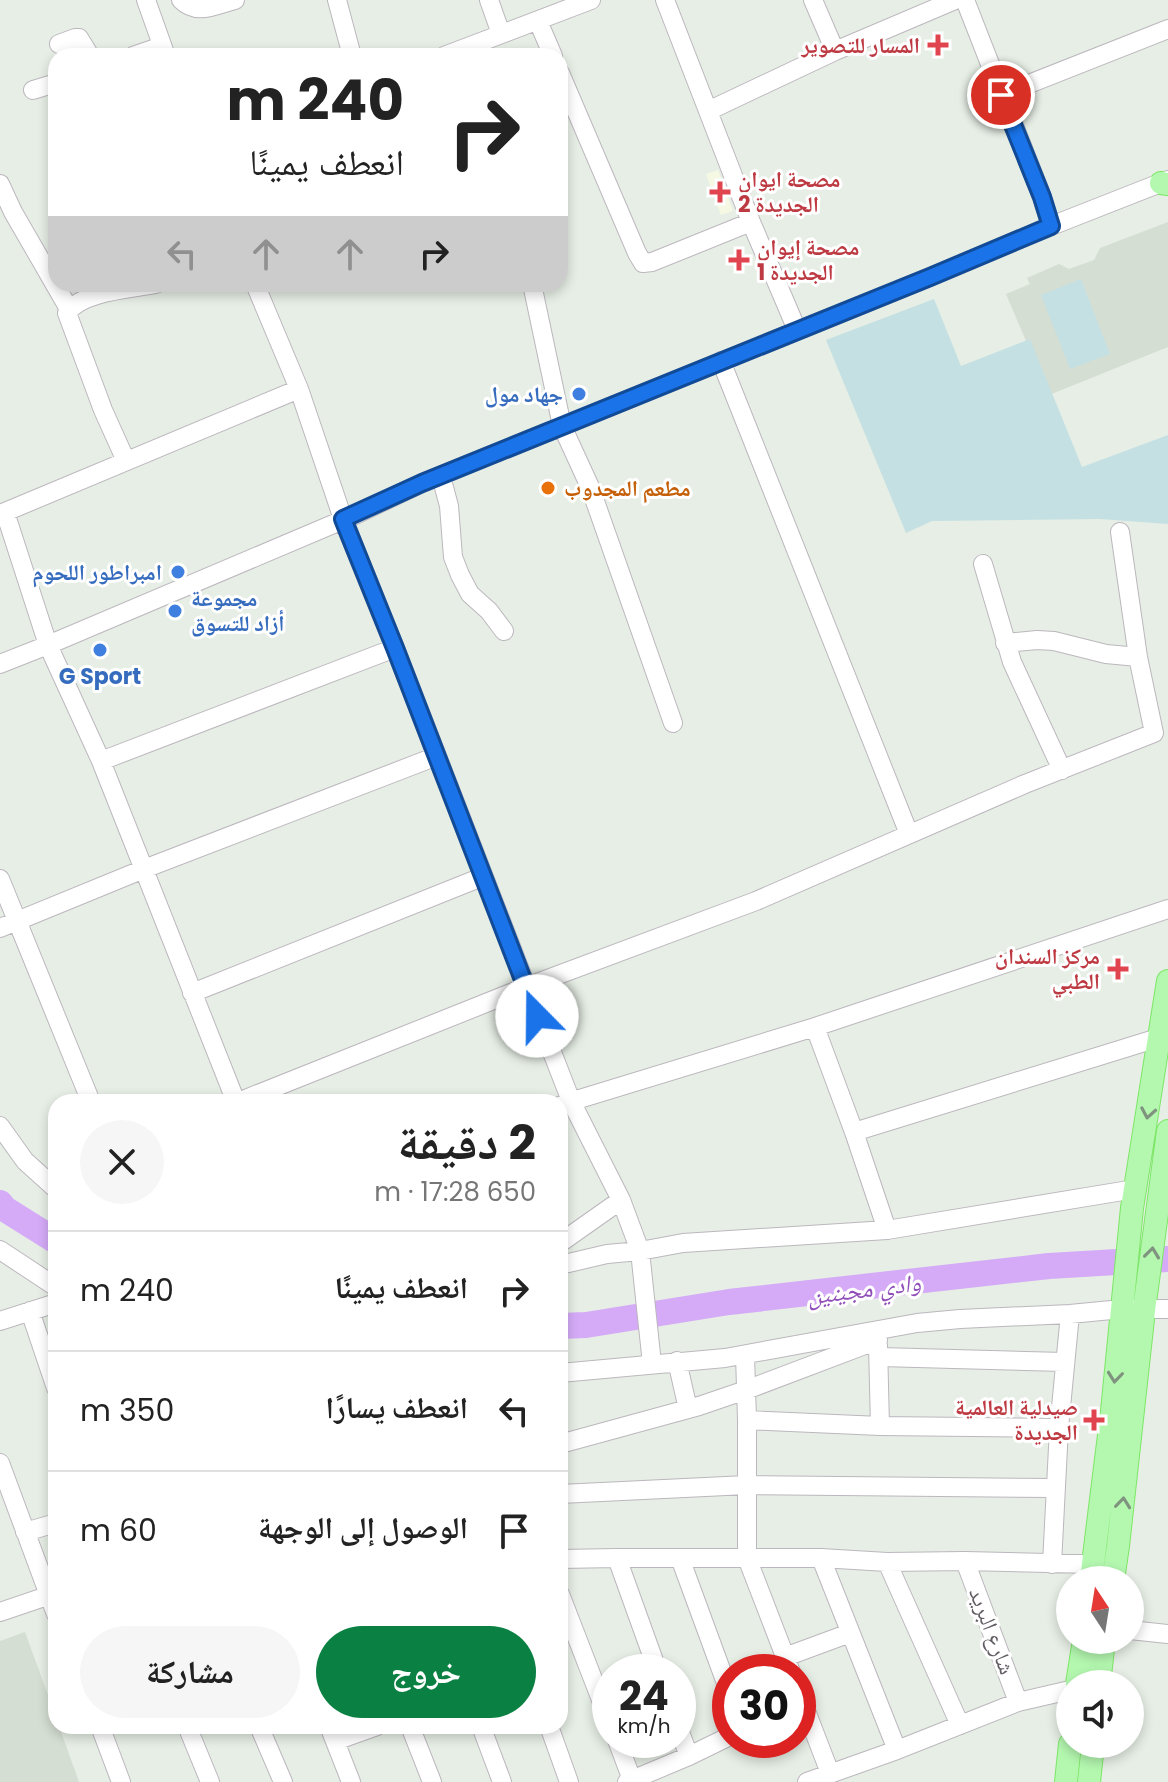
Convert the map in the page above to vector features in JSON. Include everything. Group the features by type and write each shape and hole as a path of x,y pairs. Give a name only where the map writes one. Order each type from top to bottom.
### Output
{"main road":[{"path":"1115,1566 1134,1305 1133,1199 1167,989"},
{"path":"1093,1566 1134,1305 1162,1195 1168,1131"},
{"path":"1066,1782 1069,1758"},
{"path":"1089,1782 1092,1758"}],"street":[{"path":"146,0 163,48"},
{"path":"181,0 192,9 199,9 235,0"},
{"path":"337,0 350,48"},
{"path":"489,0 501,34"},
{"path":"465,48 591,0"},
{"path":"665,0 751,222 797,330"},
{"path":"813,0 835,51"},
{"path":"708,111 835,51 955,0"},
{"path":"965,0 1051,226"},
{"path":"538,21 550,48"},
{"path":"1001,95 1168,29"},
{"path":"59,44 79,38 85,48"},
{"path":"33,90 48,85"},
{"path":"568,92 643,263 751,222"},
{"path":"0,664 441,476 1051,226 1166,182"},
{"path":"0,184 48,273"},
{"path":"59,292 69,309"},
{"path":"115,292 85,298 67,313 103,410 126,461"},
{"path":"258,292 299,389 343,519 526,987 562,1094"},
{"path":"534,292 562,426 590,487 673,723"},
{"path":"721,361 909,834"},
{"path":"234,1094 101,761 48,645 2,513 299,389"},
{"path":"441,476 449,506 453,557 460,575 470,594 489,611 504,631"},
{"path":"257,1094 526,987 756,901 1161,730 1138,657 1120,532"},
{"path":"983,564 1005,643 1062,770"},
{"path":"1005,643 1054,641 1106,654 1138,657"},
{"path":"101,761 395,648"},
{"path":"8,924 437,756"},
{"path":"192,993 482,877"},
{"path":"0,879 8,924 87,1094"},
{"path":"568,1102 815,1027 1168,909"},
{"path":"815,1027 887,1230"},
{"path":"854,1132 1161,1037"},
{"path":"568,1108 621,1200 640,1251 652,1364"},
{"path":"0,1126 25,1161 48,1181"},
{"path":"568,1263 683,1243 887,1230 1133,1199"},
{"path":"568,1237 621,1200"},
{"path":"0,1250 48,1282"},
{"path":"0,1321 48,1305"},
{"path":"568,1442 746,1390 879,1342 917,1323 1070,1314 1134,1305 1168,1309"},
{"path":"30,1311 48,1364"},
{"path":"1052,1564 1054,1488 1070,1314"},
{"path":"879,1342 880,1426"},
{"path":"568,1372 879,1342 1064,1362"},
{"path":"745,1355 747,1558 784,1654"},
{"path":"677,1361 688,1409"},
{"path":"747,1420 880,1426 1059,1428"},
{"path":"0,1465 48,1585"},
{"path":"568,1494 747,1485 1054,1488"},
{"path":"25,1532 48,1525"},
{"path":"617,1558 652,1654"},
{"path":"680,1558 715,1654"},
{"path":"568,1559 821,1558 1062,1566"},
{"path":"821,1558 897,1750"},
{"name":"شارع البريد","path":"965,1561 1018,1702"},
{"path":"887,1562 960,1725"},
{"path":"0,1612 48,1595"},
{"path":"568,1615 592,1677"},
{"path":"1144,1631 1168,1634"},
{"path":"808,1654 850,1633"},
{"path":"807,1782 1018,1702 1056,1693"},
{"path":"103,1734 121,1782"},
{"path":"190,1734 210,1782"},
{"path":"262,1734 283,1782"},
{"path":"332,1734 351,1782"},
{"path":"413,1734 432,1782"},
{"path":"484,1734 502,1782"},
{"path":"552,1734 569,1782"},
{"path":"816,1739 830,1773"},
{"path":"623,1758 630,1781 684,1758"},
{"path":"851,1782 857,1763"}],"shaded area":[{"name":"مصحة ايوان الجديدة 2","path":"718,170 733,211 721,215 706,174"},
{"path":"1168,222 1168,347 1049,395 1006,294 1030,284 1027,278 1059,264 1069,269 1094,260 1100,248"},
{"path":"1081,279 1110,354 1070,369 1041,295"},
{"path":"934,299 961,366 1030,339 1082,467 1168,435 1168,524 1100,519 932,521 906,533 826,340"},
{"path":"25,1632 48,1695 48,1734 62,1734 79,1782 0,1782 0,1641"}],"waterway":[{"name":"وادي مجينين","path":"0,1203 48,1236"},
{"name":"وادي مجينين","path":"568,1326 729,1302 1049,1266 1168,1259"}],"place":[{"name":"المسار للتصوير","path":"938,45"},
{"name":"مصحة ايوان الجديدة 2","path":"720,192"},
{"name":"مصحة إيوان الجديدة 1","path":"739,260"},
{"name":"جهاد مول","path":"579,394"},
{"name":"مطعم المجدوب","path":"548,488"},
{"name":"امبراطور اللحوم","path":"178,572"},
{"name":"مجموعة أزاد للتسوق","path":"175,611"},
{"name":"G Sport","path":"100,650"},
{"name":"مركز السندان الطبي","path":"1118,969"},
{"name":"صيدلية العالمية الجديدة","path":"1094,1420"}],"route":[{"path":"537,1016 343,519 422,483 1051,226 1001,95"}]}
